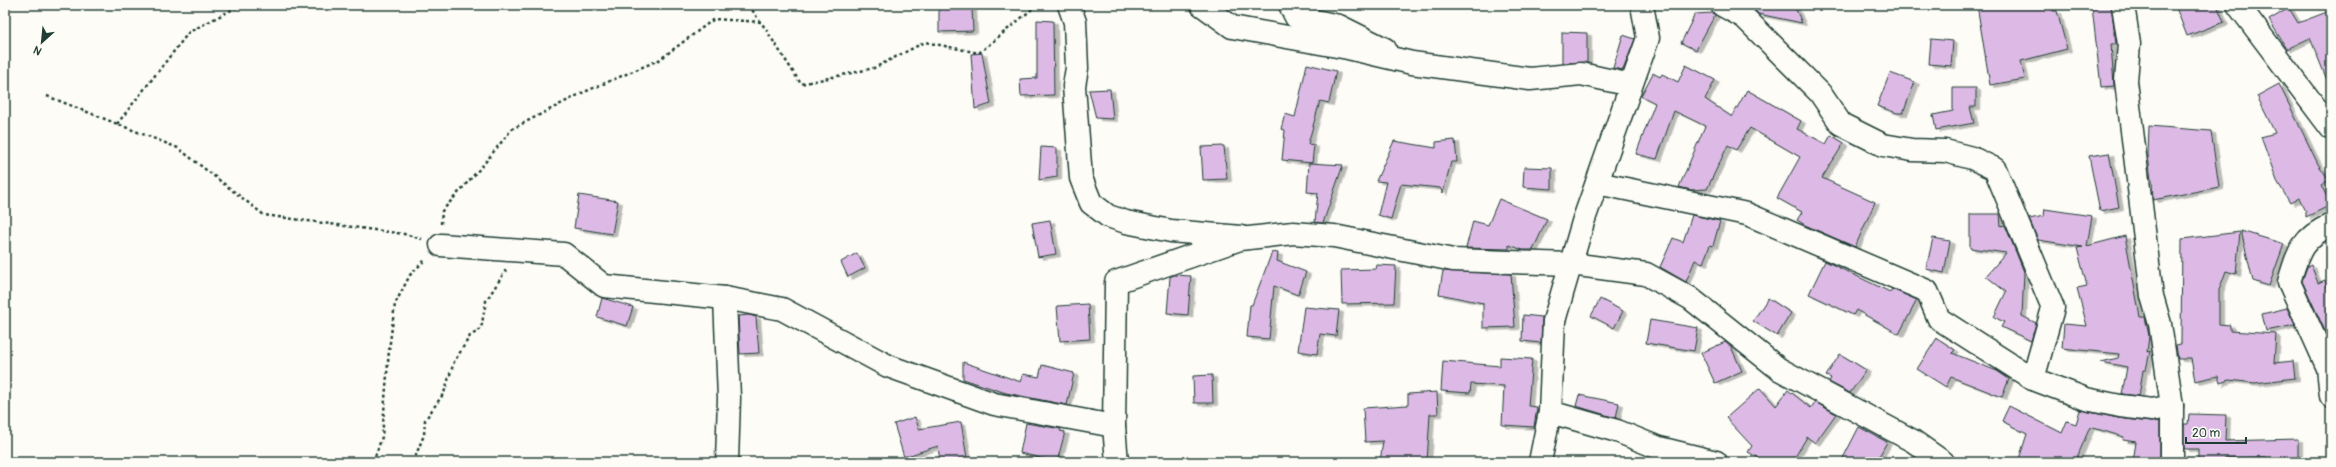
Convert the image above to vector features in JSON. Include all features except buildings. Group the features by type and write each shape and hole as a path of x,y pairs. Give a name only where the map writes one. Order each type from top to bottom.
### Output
{"street":[{"path":"1069,5 1075,22 1077,68 1074,86 1081,178 1091,203 1108,216 1126,222 1172,231 1206,232 1250,238"},
{"path":"1202,5 1232,27 1348,48 1412,63 1530,79 1581,74 1631,86"},
{"path":"1290,5 1296,17 1339,26 1412,63"},
{"path":"1540,462 1550,412 1554,321 1597,183 1648,38 1642,5"},
{"path":"1722,5 1750,22 1820,93 1841,124 1883,145 1912,150 1945,151 1972,158 1995,169 2053,308 2033,379"},
{"path":"2123,5 2129,44 2126,81 2152,296 2160,324 2172,406 2172,462"},
{"path":"2238,5 2331,128"},
{"path":"1597,183 1747,214 1927,291 1939,319 2033,379 2086,399 2120,406 2152,410 2172,406"},
{"path":"2331,225 2318,231 2299,250 2289,282 2328,368 2331,396"},
{"path":"1117,462 1114,426 1116,282 1240,239 1293,233 1334,236 1453,260 1571,264 1646,274 1690,298 1779,369 1912,441 1943,462"},
{"path":"441,245 564,254 604,286 726,298 782,309 888,366 994,404 1114,426"},
{"path":"726,298 728,398 727,462"},
{"path":"1550,412 1617,431 1659,448 1716,462"}],"path":[{"path":"117,124 189,32 241,5"},
{"path":"749,5 801,84 874,68 925,42 979,53 1037,5"},
{"path":"373,462 382,437 388,357 395,304 410,275 441,245 442,211 483,165 512,129 582,93 659,60 714,19 761,22"},
{"path":"47,96 178,148 264,215 404,234 441,245"},
{"path":"413,462 424,435 425,420 444,393 454,362 470,336 481,329 486,301 519,250"}]}
